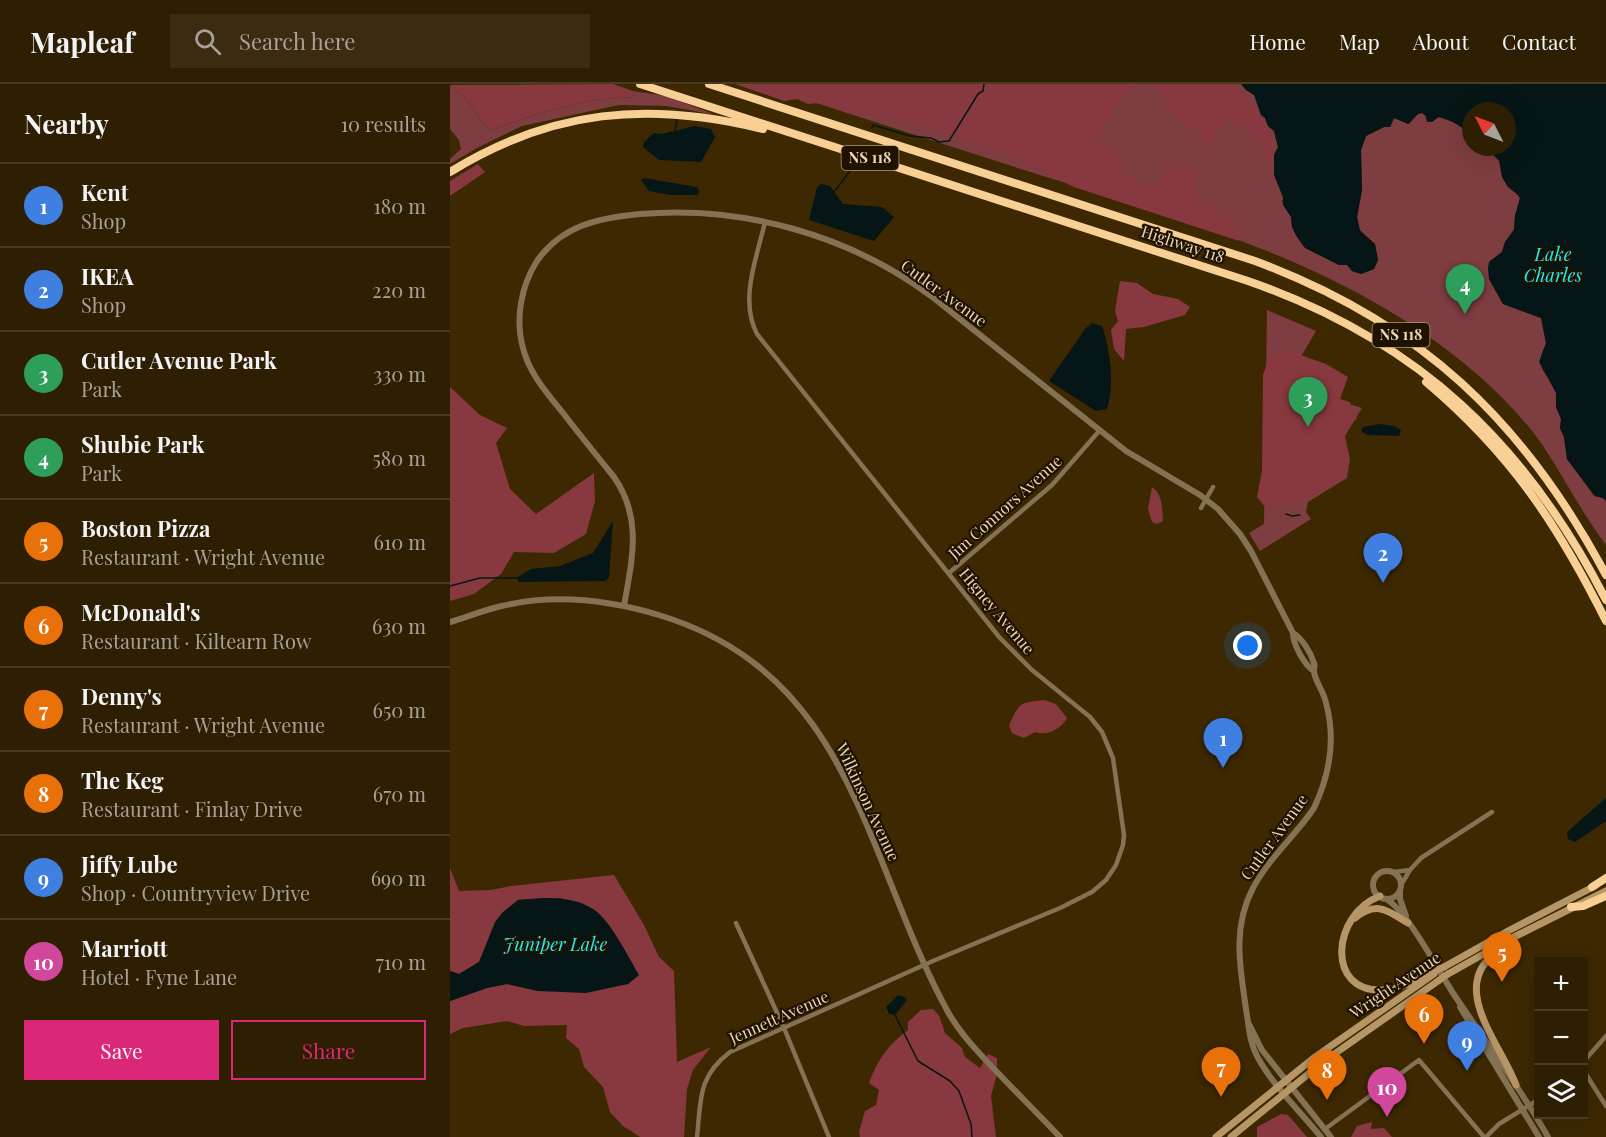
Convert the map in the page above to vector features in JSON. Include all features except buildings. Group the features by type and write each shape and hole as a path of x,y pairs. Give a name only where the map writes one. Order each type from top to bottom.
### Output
{"highway":[{"name":"Highway 118","path":"640,84 1273,290 1321,310 1372,338 1440,387 1503,446 1555,511 1606,600"},
{"name":"Highway 118","path":"710,84 1280,270 1364,311 1425,353 1482,401 1529,454 1575,518 1606,575"},
{"path":"450,172 497,146 548,127 596,117 648,113 732,121 890,165"},
{"path":"1372,338 1449,402 1513,468 1557,530 1606,621"},
{"path":"1425,353 1447,366 1517,434 1563,494 1606,567"},
{"path":"1592,887 1606,880"},
{"path":"1571,907 1583,906 1606,896"}],"main road":[{"name":"Wright Avenue","path":"1446,971 1508,931 1592,887"},
{"name":"Wright Avenue","path":"1216,1137 1341,1038 1435,976 1606,891"},
{"path":"1383,897 1361,906 1348,924 1342,944 1342,958 1347,972 1361,986 1377,990 1394,989 1435,976"},
{"path":"1348,924 1360,914 1373,908 1388,910 1408,923"},
{"path":"1512,938 1504,948 1484,963 1476,983 1476,996 1494,1041 1516,1085"},
{"name":"Wright Avenue","path":"1232,1137 1291,1087 1435,976"}],"street":[{"name":"Cutler Avenue","path":"624,606 634,529 622,488 530,368 522,347 519,318 522,294 534,266 553,242 575,227 598,219 657,213 706,213 765,222 843,246 911,281 1136,458 1206,499 1228,518 1240,534 1293,633 1293,639 1309,668 1314,671 1324,694 1330,721 1330,761 1320,795 1303,825 1261,876 1245,908 1238,954 1249,1035 1257,1057 1321,1137"},
{"name":"Higney Avenue","path":"765,222 749,300 751,318 757,334 989,625 1032,670 1090,717 1102,732 1113,758 1124,836 1116,865 1106,880 1092,892 926,964"},
{"name":"Jim Connors Avenue","path":"949,573 1053,485 1100,430"},
{"path":"1201,508 1213,487"},
{"name":"Wilkinson Avenue","path":"450,622 499,606 543,599 593,600 684,623 726,644 774,680 805,711 832,752 949,1012 967,1039 1060,1137"},
{"path":"1383,897 1393,898 1410,870 1421,858 1492,812"},
{"path":"1410,870 1383,871 1376,876 1373,885 1383,897 1393,903 1408,923 1530,1106 1548,1137"},
{"path":"1394,872 1400,878 1400,899 1408,923"},
{"path":"736,922 830,1137"},
{"name":"Jennett Avenue","path":"697,1137 701,1092 715,1065 730,1052 926,964"},
{"path":"1458,1001 1463,1014 1539,1137"},
{"name":"Cutler Avenue","path":"1248,1021 1262,1050 1332,1137"},
{"path":"1588,1056 1606,1036"},
{"path":"1325,1129 1419,1060 1485,1137 1499,1124 1534,1103"},
{"path":"1588,1077 1606,1106"}],"shaded area":[{"path":"613,84 633,91 634,97 593,100 537,114 493,130 482,122 468,101 450,85"},
{"path":"735,84 1138,84 1124,95 1093,142 1118,152 1127,176 1149,188 1162,183 1164,169 1183,164 1197,173 1195,201 1235,218 1239,241 1074,187 1006,154 902,120 847,113 820,103 808,104 797,99 784,101"},
{"path":"757,84 1241,84 1255,95 1261,115 1274,131 1278,147 1274,155 1274,174 1283,197 1282,202 1291,217 1292,227 1297,237 1305,248 1339,265 1347,265 1352,271 1361,274 1374,269 1378,260 1375,244 1360,230 1357,217 1362,190 1361,150 1366,136 1384,127 1390,127 1394,118 1409,124 1418,114 1422,113 1427,122 1432,122 1439,117 1459,124 1462,126 1462,156 1494,156 1500,162 1502,177 1508,187 1520,197 1514,229 1505,242 1502,252 1491,260 1488,267 1490,281 1503,304 1541,318 1546,343 1541,356 1542,369 1556,393 1556,407 1561,419 1560,428 1564,437 1567,459 1594,496 1606,501 1606,545 1541,443 1520,416 1488,384 1440,345 1389,311 1335,281 1220,233"},
{"path":"1148,84 1236,84 1258,112 1271,136 1273,147 1269,172 1262,147 1257,138 1246,130 1228,120 1215,132 1212,151 1197,132 1169,110 1160,93"},
{"path":"450,85 468,101 482,122 493,130 537,114 593,100 634,97 633,91 666,96 716,115 667,106 619,105 522,126 450,164 450,159 461,149 459,140 450,129"},
{"path":"478,164 485,172 450,196 450,181"},
{"path":"1120,281 1137,283 1153,294 1178,299 1190,307 1185,315 1144,327 1126,329 1124,361 1114,349 1111,330 1118,321 1115,311"},
{"path":"1267,310 1316,331 1295,367 1307,390 1362,408 1345,436 1350,459 1347,478 1308,502 1306,512 1311,519 1260,551 1249,533 1264,524"},
{"path":"1286,350 1326,364 1348,377 1340,399 1350,402 1357,419 1345,428 1347,471 1342,479 1303,500 1280,505 1269,512 1257,497 1262,470 1263,375 1270,354"},
{"path":"450,387 480,415 507,428 496,443 510,489 536,514 594,473 595,501 586,534 554,553 514,552 501,574 474,594 450,601"},
{"path":"1152,487 1160,498 1162,507 1163,521 1157,524 1152,522 1148,509"},
{"path":"1044,700 1056,704 1067,718 1061,726 1049,732 1035,732 1024,738 1012,733 1009,725 1018,708 1025,703"},
{"path":"450,868 459,891 491,890 614,875 644,925 659,957 674,971 677,1062 711,1047 693,1070 687,1089 684,1137 640,1137 623,1126 610,1112 603,1087 584,1067 579,1049 566,1038 567,1025 524,1026 507,1021 463,1028 450,1034 450,1001 487,988 507,984 538,991 628,984 639,975 561,898 518,900 502,913 479,962 459,974 450,971"},
{"path":"933,1009 939,1015 945,1033 962,1048 965,1057 980,1068 988,1054 997,1058 997,1074 991,1096 996,1137 860,1137 859,1132 865,1111 876,1105 879,1090 869,1083 876,1067 889,1047 908,1030 908,1022 921,1010"},
{"path":"1281,1114 1288,1115 1307,1137 1257,1137 1257,1127"},
{"path":"1372,1122 1371,1129 1384,1128 1392,1137 1351,1137 1357,1126"}],"water":[{"name":"Lake Charles","path":"1241,84 1606,84 1606,501 1595,496 1567,459 1564,437 1560,428 1561,419 1556,407 1556,393 1539,362 1546,343 1541,318 1503,304 1489,279 1489,262 1502,252 1505,242 1514,230 1520,198 1508,187 1502,177 1499,160 1495,156 1516,156 1516,102 1462,102 1462,128 1438,117 1432,122 1427,121 1426,116 1422,113 1408,124 1394,118 1390,127 1384,127 1366,136 1361,150 1362,190 1357,217 1360,231 1375,244 1378,260 1374,269 1361,274 1352,271 1347,265 1339,265 1305,248 1297,237 1292,227 1291,217 1283,205 1283,197 1274,175 1274,155 1278,147 1274,131 1261,115 1254,95"},
{"path":"695,126 711,129 715,137 701,162 659,160 643,147 644,142 654,133 662,134"},
{"path":"644,178 697,187 698,195 670,195 649,191 641,180"},
{"path":"821,184 830,186 843,204 882,207 894,217 874,241 809,220 817,187"},
{"path":"1092,323 1102,326 1111,378 1107,409 1096,411 1049,381 1085,329"},
{"path":"1380,424 1394,426 1401,430 1399,436 1367,435 1361,431 1363,427"},
{"path":"613,521 609,578 605,581 519,582 516,578 531,569 560,566 593,553"},
{"path":"1606,798 1606,821 1575,842 1568,839 1567,832"},
{"name":"Juniper Lake","path":"542,898 575,901 593,909 606,921 639,975 628,984 586,993 538,991 507,984 487,988 450,1001 450,971 459,974 479,962 495,922 518,900"},
{"path":"898,995 907,1000 895,1015 889,1014 886,1007"}],"waterway":[{"path":"872,128 873,125 910,136 931,138 939,142 949,141 978,94 983,91 984,84"},
{"path":"675,131 677,120"},
{"path":"834,192 853,167"},
{"path":"1286,514 1300,515"},
{"path":"450,586 480,578 516,578"},
{"path":"895,1015 918,1061 950,1081 959,1091 971,1124 972,1137"}],"place":[{"name":"Shubie Park","path":"1465,314"},
{"name":"Cutler Avenue Park","path":"1308,427"},
{"name":"IKEA","path":"1383,583"},
{"name":"Kent","path":"1223,768"},
{"name":"Boston Pizza","path":"1502,982"},
{"name":"McDonald's","path":"1424,1044"},
{"name":"Jiffy Lube","path":"1467,1071"},
{"name":"Denny's","path":"1221,1097"},
{"name":"The Keg","path":"1327,1100"},
{"name":"Marriott","path":"1387,1117"}]}
